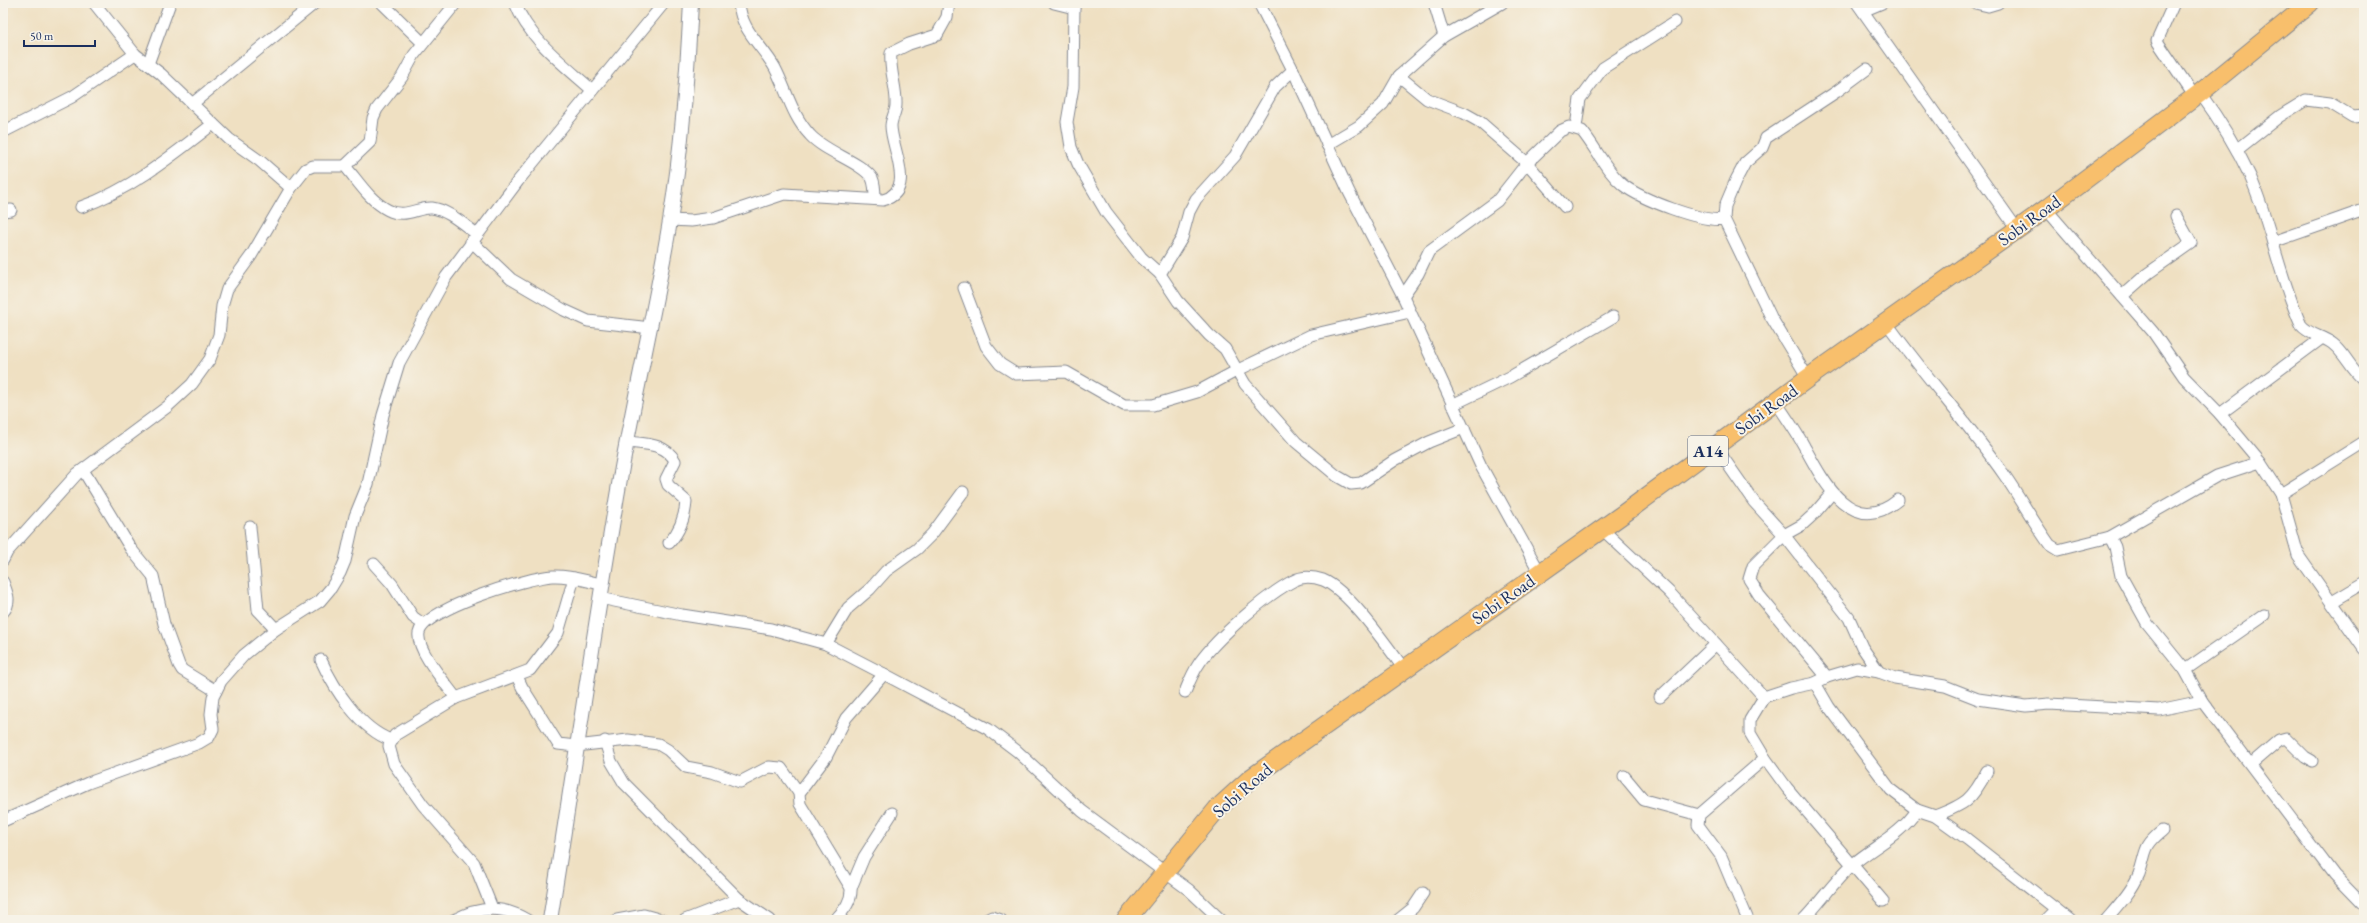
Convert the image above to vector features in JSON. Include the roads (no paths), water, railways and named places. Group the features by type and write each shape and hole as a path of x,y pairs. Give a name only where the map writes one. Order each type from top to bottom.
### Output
{"highway":[{"name":"Sobi Road","path":"1126,920 1201,827 1232,793 1602,529 1886,322 2046,209 2197,95 2310,3"}],"street":[{"path":"94,3 135,54 148,64 213,124 291,188"},
{"path":"148,64 170,3"},
{"path":"192,104 315,3"},
{"path":"382,3 423,43"},
{"path":"3,560 8,552 83,470 166,407 192,384 210,358 219,335 222,306 227,289 251,256 291,188 306,169 313,166 344,166 370,142 373,118 377,109 402,77 414,55 456,3"},
{"path":"515,3 526,24 542,44 591,89"},
{"path":"3,821 88,783 199,743 209,737 213,729 211,714 216,691 221,681 244,655 276,629 320,601 331,588 345,561 355,516 368,484 383,415 399,363 446,277 474,238 591,89 624,54 664,3"},
{"path":"550,920 601,584 626,442 651,328 670,220 686,89 691,3"},
{"path":"739,3 741,16 746,28 774,66 798,120 821,146 866,172 874,184 875,199"},
{"path":"670,220 690,221 713,218 784,194 883,200 895,194 899,188 901,170 891,128 896,106 891,53 909,44 938,34 947,17 949,3"},
{"path":"1054,3 1074,6 1073,87 1067,122 1071,147 1078,164 1106,212 1141,257 1160,274 1178,301 1225,350 1245,384 1296,442 1337,476 1351,484 1361,483 1395,460 1429,442 1464,428"},
{"path":"1258,3 1293,70 1410,312 1481,466 1540,573"},
{"path":"1434,3 1444,36"},
{"path":"1328,144 1359,126 1384,104 1399,76 1444,36 1502,3"},
{"path":"1882,3 1860,7 2017,229"},
{"path":"1975,3 1988,6 1998,3"},
{"path":"2174,3 2157,40 2197,95 2222,122 2237,150 2250,177 2273,242 2287,289 2301,325 2305,330 2336,346 2354,371 2364,380"},
{"path":"1576,127 1580,99 1603,68 1676,22"},
{"path":"3,132 72,97 135,54"},
{"path":"1808,378 1771,317 1724,219 1725,206 1745,163 1762,148 1766,138 1836,92 1867,69"},
{"path":"1160,274 1182,238 1189,212 1196,199 1236,156 1275,87 1293,70"},
{"path":"1399,76 1427,99 1464,113 1480,122 1527,163 1565,207"},
{"path":"2237,150 2280,116 2306,100 2330,103 2353,117 2364,116"},
{"path":"81,207 96,202 136,180 213,124"},
{"path":"1402,296 1418,274 1429,251 1497,201 1527,163 1560,131 1569,127 1576,127 1582,130 1605,164 1623,184 1641,195 1676,210 1717,220 1724,219"},
{"path":"344,166 370,196 388,210 402,214 426,208 438,209 474,238 511,279 564,310 588,321 651,328"},
{"path":"2046,209 2153,332 2184,378 2220,414 2260,462 2282,494 2298,555 2364,649"},
{"path":"2273,242 2364,210"},
{"path":"2122,296 2147,274 2191,243 2176,216"},
{"path":"964,288 986,346 1000,364 1016,374 1066,372 1124,405 1153,405 1197,392 1238,370 1311,335 1410,312"},
{"path":"1452,405 1510,377 1613,317"},
{"path":"1886,322 2006,477 2050,545 2058,550 2110,537 2217,476 2260,462"},
{"path":"2220,414 2322,338"},
{"path":"1776,402 1804,445 1813,465 1832,493 1844,503 1862,513 1872,514 1882,511 1898,500"},
{"path":"626,442 656,446 668,452 675,461 666,479 668,485 686,501 686,509 679,533 668,543"},
{"path":"2282,494 2364,442"},
{"path":"1714,446 1754,502 1784,535 1848,618 1862,647 1879,672"},
{"path":"83,470 131,549 153,576 164,624 182,670 216,691"},
{"path":"826,644 848,608 870,589 886,571 917,548 932,534 963,492"},
{"path":"1827,677 1759,595 1749,579 1753,566 1784,535 1802,525 1832,493"},
{"path":"250,527 258,610 276,629"},
{"path":"1602,529 1669,592 1764,696"},
{"path":"2110,537 2115,547 2121,576 2147,623 2186,670 2202,701 2334,875 2364,906"},
{"path":"374,564 392,584 413,617 423,624"},
{"path":"456,698 424,652 419,641 418,634 423,624 463,602 504,587 553,576 574,578 601,584"},
{"path":"1185,692 1200,662 1238,622 1294,580 1309,577 1323,580 1333,586 1358,610 1404,669"},
{"path":"492,908 474,863 423,805 394,764 390,756 389,746 391,740 416,721 456,698 530,670 558,633 574,578"},
{"path":"3,582 9,598 8,605 3,612"},
{"path":"2332,602 2364,582"},
{"path":"600,598 682,615 771,628 826,644 884,674 988,729 1017,751 1082,811 1189,890 1221,920"},
{"path":"2186,670 2264,615"},
{"path":"1660,697 1716,644"},
{"path":"321,660 330,681 343,699 380,736 391,740"},
{"path":"1883,901 1765,758 1750,733 1750,720 1764,696 1815,683 1827,677 1857,668 1879,672 1895,678 1945,686 1978,699 2026,706 2049,704 2159,710 2202,701"},
{"path":"799,793 826,757 846,718 884,674"},
{"path":"517,676 522,687 557,742 576,746 628,740 658,744 668,750 686,767 712,772 737,781 743,781 769,767 781,768 799,793 800,804 851,888 852,896 835,920"},
{"path":"1815,683 1829,707 1891,790 1917,810 1935,816 2070,920"},
{"path":"2251,764 2279,740 2286,738 2305,757 2312,761"},
{"path":"605,742 611,761 624,783 738,899 770,920"},
{"path":"1748,920 1721,856 1698,825 1699,815 1765,758"},
{"path":"1935,816 1948,811 1973,796 1987,771"},
{"path":"1624,776 1644,800 1699,815"},
{"path":"1803,920 1852,865 1889,839 1910,821 1917,810"},
{"path":"851,888 864,857 892,813"},
{"path":"2106,920 2121,902 2139,874 2146,846 2162,831"},
{"path":"1398,920 1413,908 1423,893"},
{"path":"685,920 738,899"},
{"path":"454,920 481,909 492,908 506,910 527,920"},
{"path":"2045,920 2056,909"},
{"path":"617,920 644,915 662,920"},
{"path":"986,920 992,916 1001,920"}]}
